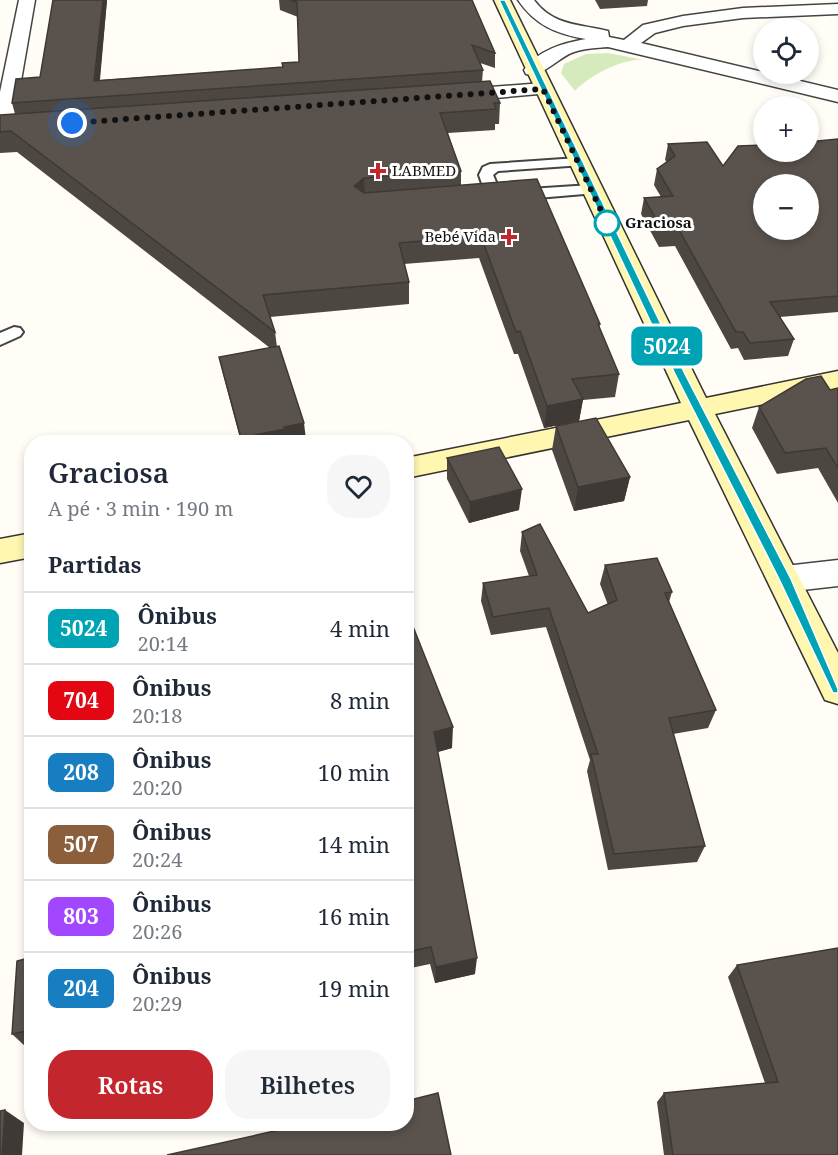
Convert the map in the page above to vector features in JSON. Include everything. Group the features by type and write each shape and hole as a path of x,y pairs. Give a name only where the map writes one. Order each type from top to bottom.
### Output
{"main road":[{"path":"502,0 533,70 696,407 785,579 838,689"},
{"path":"414,466 696,407 838,380"},
{"path":"0,552 24,547"}],"street":[{"path":"26,126 1,127 27,0"},
{"path":"526,0 538,17 564,29 606,35 743,13 838,9"},
{"path":"730,0 743,13"},
{"path":"634,49 632,42 649,29"},
{"path":"533,70 544,58 561,49 588,43 608,42 838,96"},
{"path":"428,98 543,89"},
{"path":"785,579 838,573"}],"lane":[{"path":"494,196 486,175 488,170 495,167 578,162"},
{"path":"459,199 591,190"}],"green space":[{"path":"608,53 644,60 626,62 607,69 575,91 561,73 564,64 586,54"}],"building":[{"path":"53,0 103,0 94,81 283,67 282,63 299,62 297,2 290,0 472,0 495,53 472,45 483,70 12,103 16,79 40,77"},
{"path":"490,81 500,103 494,103 496,109 440,113 461,171 364,178 354,186 364,193 537,179 600,324 598,324 619,374 572,379 583,399 547,406 520,331 516,332 481,236 399,243 409,282 263,295 275,332 11,131 0,132 0,115"},
{"path":"838,139 838,296 770,302 794,339 750,343 743,332 736,332 679,230 663,231 644,198 673,196 657,169 675,156 668,144 707,142 723,166 738,146 753,145 753,162 819,162 819,141"},
{"path":"279,346 304,423 256,435 240,435 219,357"},
{"path":"821,376 830,390 838,388 838,468 826,448 785,453 759,407 806,379"},
{"path":"596,418 630,477 578,487 556,426"},
{"path":"499,447 522,489 470,502 447,458"},
{"path":"540,524 588,613 617,600 605,565 657,558 672,592 665,593 716,710 669,718 705,846 614,854 591,754 598,754 549,608 493,617 483,583 537,575 522,532"},
{"path":"414,629 453,727 434,732 477,958 436,967 431,947 414,950"},
{"path":"838,948 838,1155 673,1155 664,1093 778,1082 737,965"},
{"path":"24,959 24,1032 12,1034 17,961"},
{"path":"438,1093 451,1155 167,1155 275,1131 414,1131 414,1099"},
{"path":"5,1110 2,1155 0,1155 0,1111"}],"bus line":[{"name":"5024","path":"502,0 533,70 696,407 785,579 838,689"}],"place":[{"name":"LABMED","path":"378,171"},
{"name":"Graciosa","path":"607,223"},
{"name":"Bebé Vida","path":"509,237"}],"route":[{"path":"72,123 543,89 607,223"}]}
